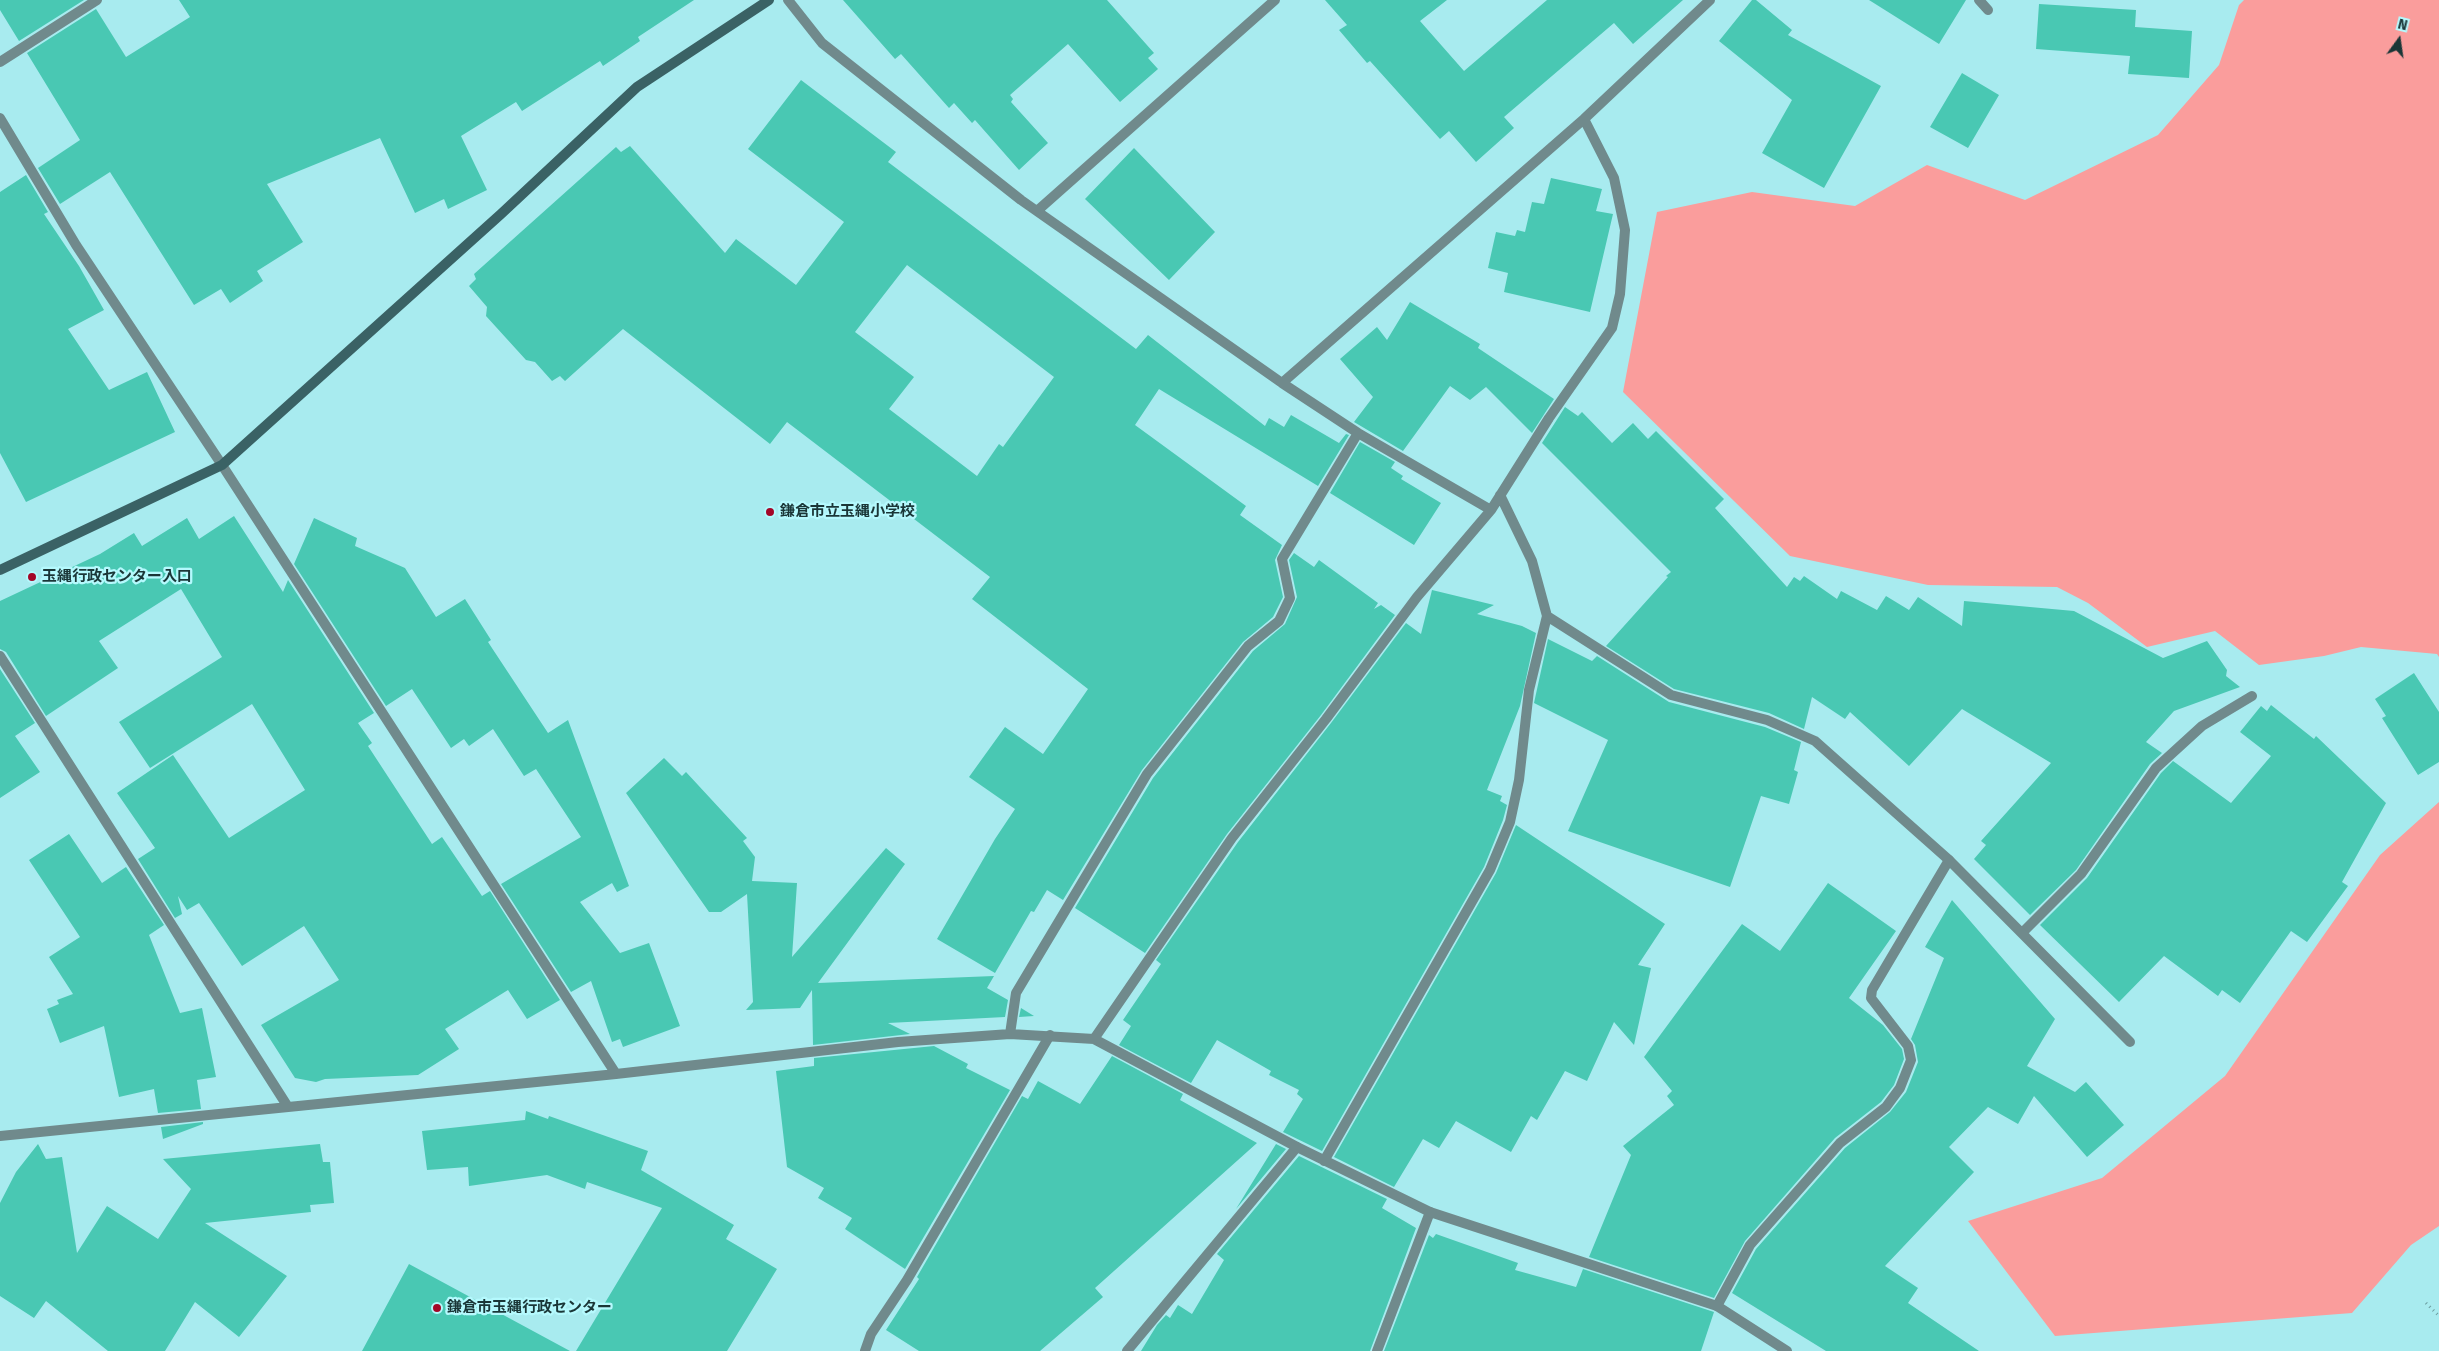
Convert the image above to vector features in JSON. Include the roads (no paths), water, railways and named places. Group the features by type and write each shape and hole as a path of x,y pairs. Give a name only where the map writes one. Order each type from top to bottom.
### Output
{"street":[{"path":"0,62 97,0"},
{"path":"0,570 222,465 501,214 637,87 769,0"},
{"path":"788,0 822,43 1037,211 1282,383 1358,433 1491,510"},
{"path":"1037,211 1275,0"},
{"path":"1282,383 1584,119 1710,0"},
{"path":"1979,0 1988,10"},
{"path":"0,118 76,245 222,465 616,1074"},
{"path":"1094,1039 1232,838 1326,719 1417,597 1491,510 1549,418 1612,328 1620,294 1625,230 1614,178 1584,119"},
{"path":"1010,1034 1016,994 1148,774 1248,646 1279,621 1290,598 1282,560 1358,433"},
{"path":"1324,1160 1490,870 1510,822 1519,780 1528,690 1547,616 1532,561 1500,495"},
{"path":"1547,616 1671,695 1767,720 1815,741 1949,860 2023,932 2130,1042"},
{"path":"0,656 288,1107"},
{"path":"2023,932 2082,874 2156,768 2202,726 2252,696"},
{"path":"1717,1306 1750,1245 1840,1143 1886,1107 1900,1088 1911,1060 1908,1046 1871,998 1872,990 1949,860"},
{"path":"0,1136 616,1074 898,1042 1010,1034 1094,1039 1297,1147 1430,1212 1717,1306 1787,1351"},
{"path":"865,1351 870,1334 907,1280 1050,1035"},
{"path":"1127,1351 1297,1147"},
{"path":"1377,1351 1430,1212"}],"place":[{"name":"鎌倉市立玉縄小学校","path":"770,512"},
{"name":"玉縄行政センター入口","path":"32,577"},
{"name":"鎌倉市玉縄行政センター","path":"437,1308"}]}
